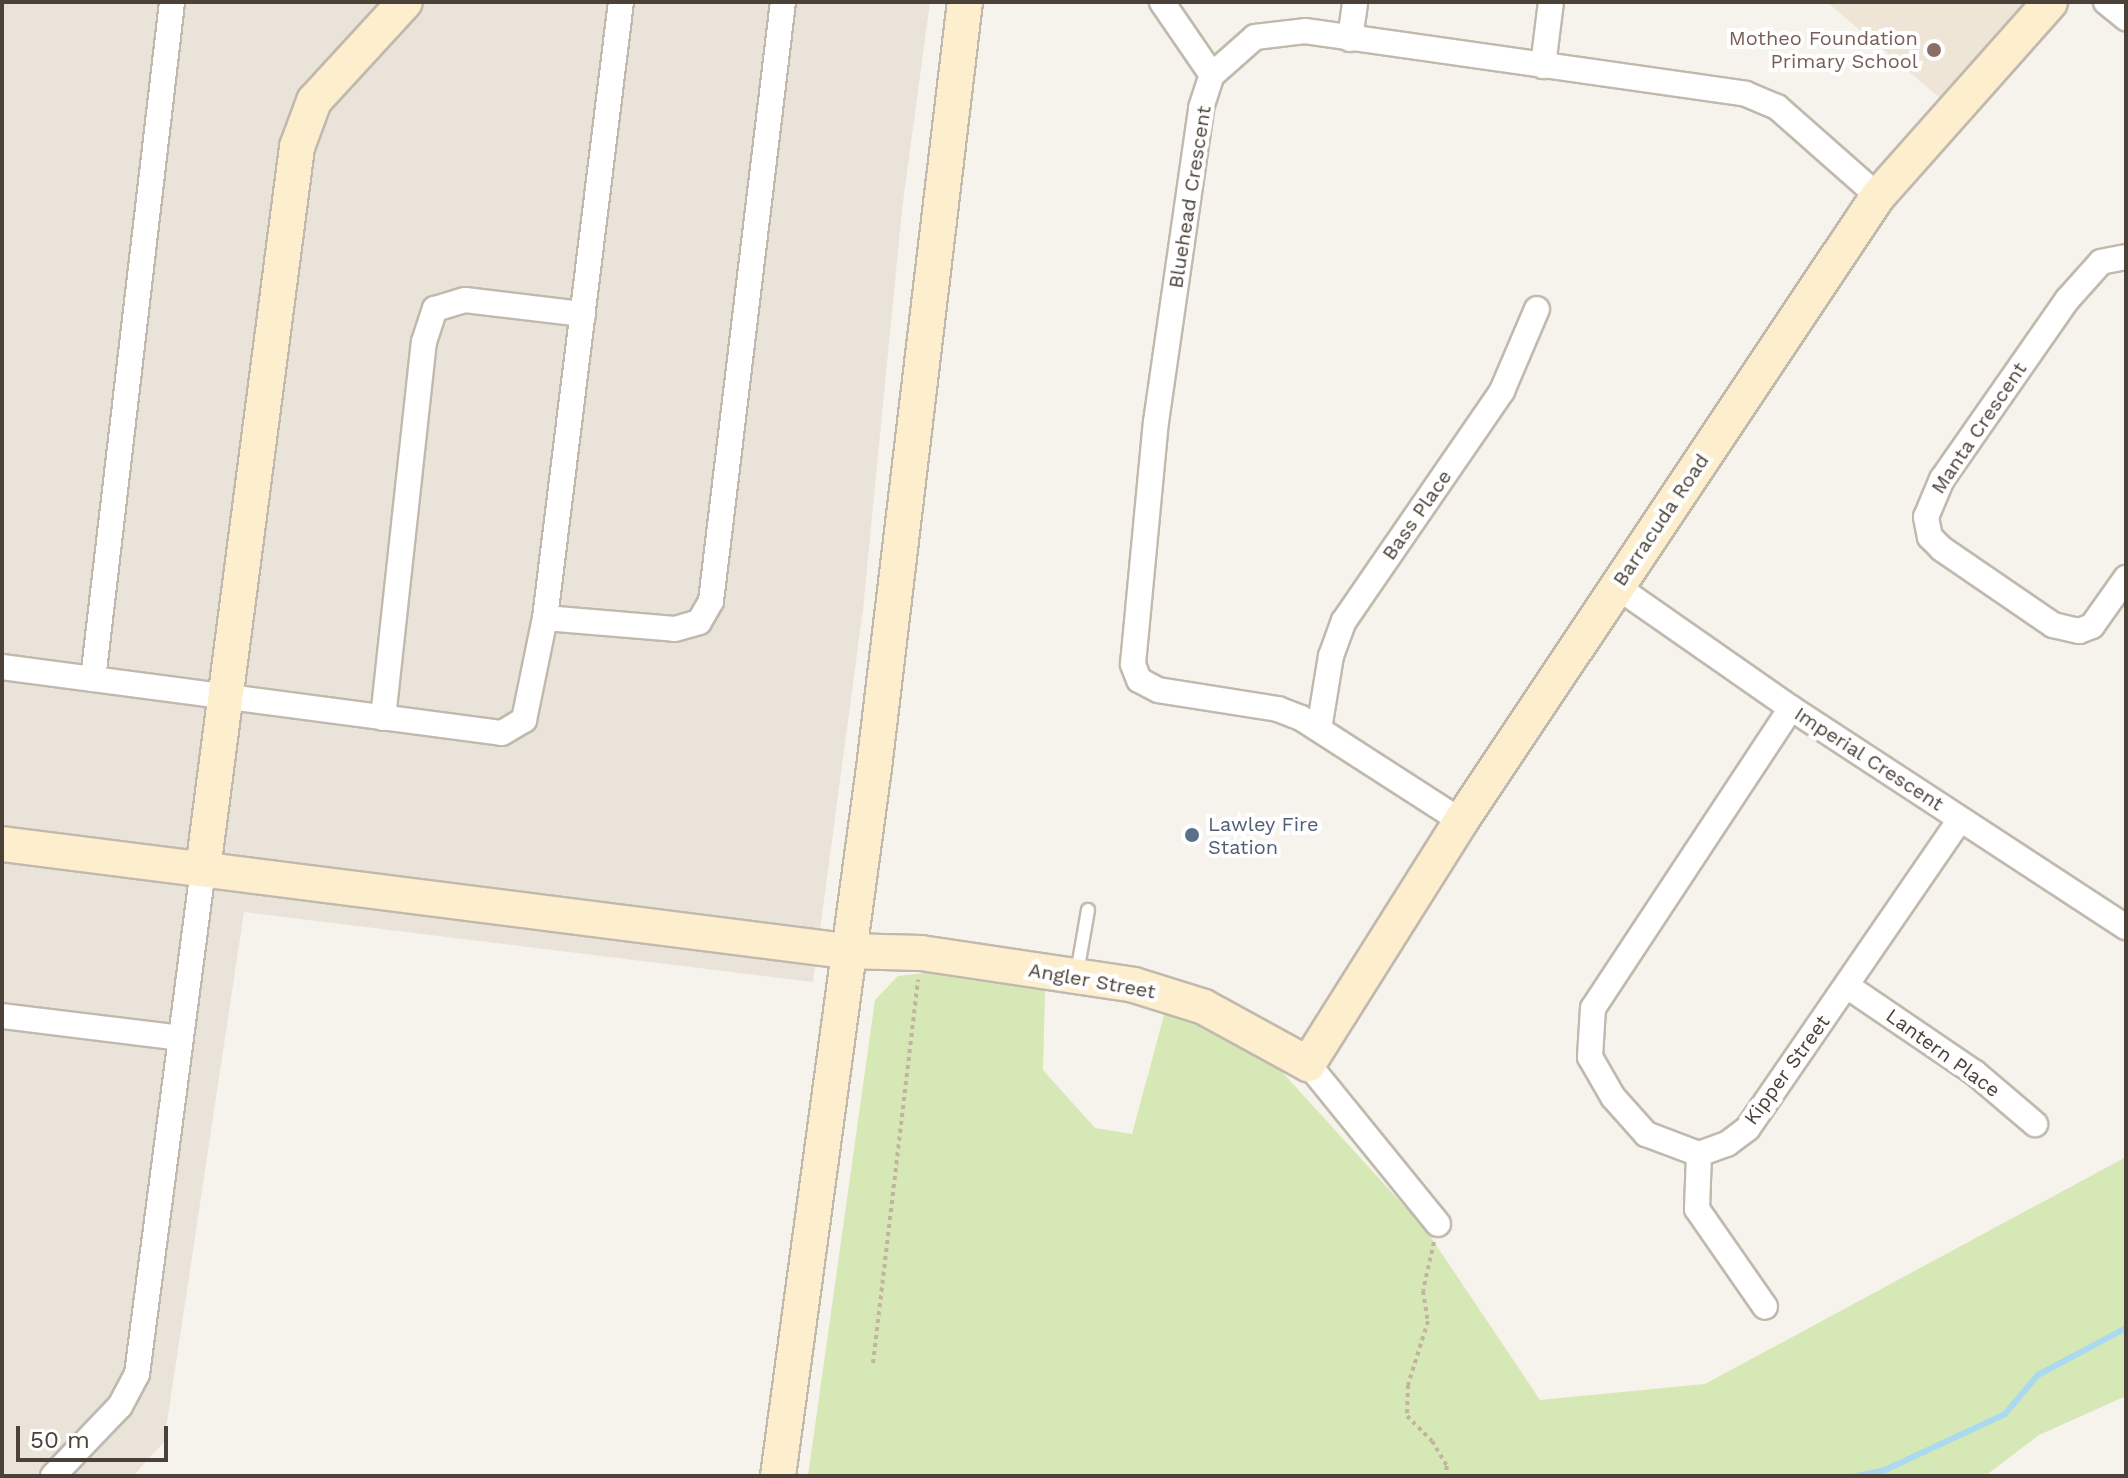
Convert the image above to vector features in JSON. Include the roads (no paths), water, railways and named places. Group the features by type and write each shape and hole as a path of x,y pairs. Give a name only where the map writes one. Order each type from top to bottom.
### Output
{"street":[{"path":"93,679 172,2"},
{"path":"53,1476 120,1406 137,1374 228,697 297,147 314,101 405,2"},
{"path":"2,667 502,733 516,728 530,704 545,618 621,2"},
{"path":"545,618 675,629 691,627 711,601 783,2"},
{"path":"778,1476 846,951 874,768 965,2"},
{"path":"1162,2 1212,75 1255,37 1305,31 1746,94 1777,107 1878,196"},
{"path":"1350,39 1355,2"},
{"path":"1543,66 1551,2"},
{"name":"Barracuda Road","path":"1308,1064 1461,821 1878,196 2050,2"},
{"path":"2106,2 2126,18"},
{"name":"Bluehead Crescent","path":"1212,75 1201,108 1156,422 1133,664 1139,680 1158,690 1278,709 1319,729 1461,821"},
{"name":"Manta Crescent","path":"2126,257 2101,262 2067,300 1942,479 1926,517 1930,537 1942,549 2053,625 2079,631 2092,626 2126,578"},
{"path":"383,718 424,342 435,309 465,300 583,314"},
{"name":"Bass Place","path":"1319,729 1331,656 1344,621 1502,391 1537,309"},
{"name":"Imperial Crescent","path":"1616,586 1791,708 1866,753 1960,820 2126,927"},
{"path":"1765,1307 1697,1209 1699,1154 1646,1134 1613,1097 1590,1057 1590,1019 1602,987 1791,708"},
{"name":"Kipper Street","path":"1699,1154 1727,1144 1748,1128 1960,820"},
{"name":"Angler Street","path":"2,844 846,951 921,953 1134,985 1204,1007 1308,1064 1438,1224"},
{"name":"Lantern Place","path":"1847,986 1975,1073 2035,1124"},
{"path":"2,1016 180,1038"}],"lane":[{"path":"1077,977 1088,910"}],"waterway":[{"path":"1857,1476 1885,1470 2005,1414 2038,1375 2126,1328"}],"place":[{"name":"Motheo Foundation Primary School","path":"1934,50"},
{"name":"Lawley Fire Station","path":"1192,835"}]}
